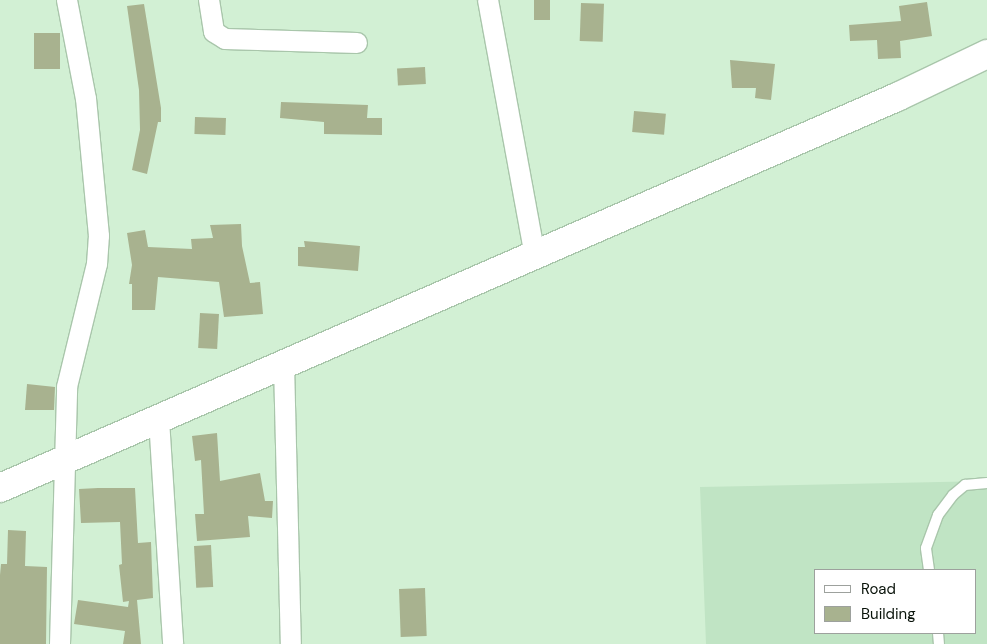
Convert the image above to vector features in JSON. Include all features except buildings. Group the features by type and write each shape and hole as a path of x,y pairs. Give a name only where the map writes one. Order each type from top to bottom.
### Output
{"street":[{"path":"60,644 63,459 67,387 97,264 99,236 86,99 67,0"},
{"path":"209,0 214,32 225,39 357,43"},
{"path":"488,0 535,256"},
{"path":"0,488 897,97 987,54"},
{"path":"284,364 291,644"},
{"path":"158,419 173,644"}],"lane":[{"path":"929,569 926,548 938,515 953,495 965,485 987,484"}],"shaded area":[{"path":"987,481 987,644 706,644 700,487"}]}
